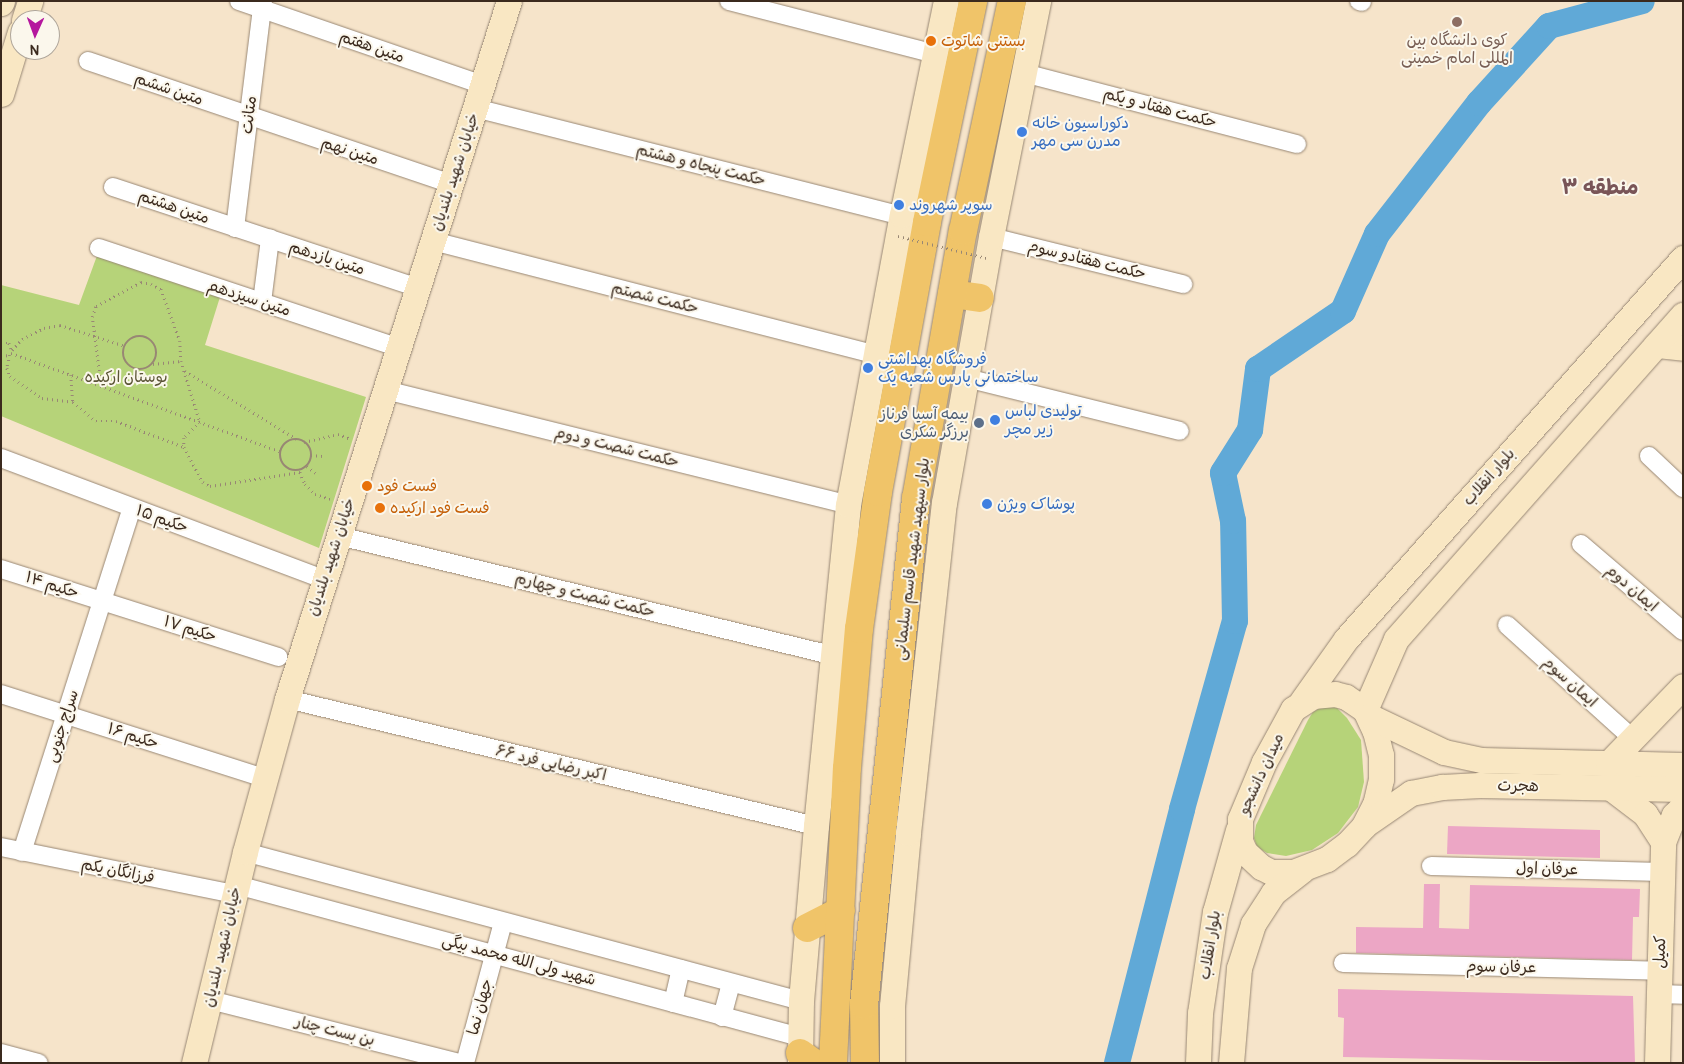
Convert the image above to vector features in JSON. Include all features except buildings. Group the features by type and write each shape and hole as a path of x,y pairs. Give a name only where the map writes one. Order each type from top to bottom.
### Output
{"main road":[{"path":"833,1063 847,768 859,630 878,492 909,224 973,1"},
{"name":"بلوار سپهبد شهید قاسم سلیمانی","path":"864,1063 864,1005 916,499 952,294 1012,1"},
{"path":"952,294 980,298"},
{"path":"859,630 868,638 880,641 892,639 902,631"},
{"path":"856,668 878,662 898,673"},
{"path":"807,928 841,911"}],"street":[{"name":"متین هفتم","path":"239,1 262,5 483,84"},
{"name":"خیابان شهید بلندیان","path":"194,1063 245,852 287,699 323,579 339,536 509,1"},
{"path":"729,1 935,54"},
{"path":"804,1054 801,1001 830,655 848,505 876,355 909,224 935,54 946,1"},
{"path":"892,1063 892,1006 928,632 944,503 989,248 1038,1"},
{"name":"متانت","path":"236,228 262,5"},
{"path":"1,94 11,60"},
{"name":"متین ششم","path":"88,61 249,118"},
{"name":"حکمت هفتاد و یکم","path":"1024,73 1297,144"},
{"name":"حکمت پنجاه و هشتم","path":"475,108 909,224"},
{"name":"متین نهم","path":"249,118 451,184"},
{"name":"متین هشتم","path":"113,187 236,228"},
{"name":"متین یازدهم","path":"236,228 418,288"},
{"path":"262,302 270,240"},
{"name":"حکمت شصتم","path":"433,240 876,355"},
{"name":"متین سیزدهم","path":"100,248 399,348"},
{"name":"حکمت هفتادو سوم","path":"989,248 1183,284"},
{"name":"بلوار انقلاب","path":"1302,701 1346,639 1683,258"},
{"path":"1302,701 1313,696 1335,694 1346,697 1367,713 1396,639 1683,315"},
{"path":"1656,345 1683,348"},
{"path":"966,378 1180,431"},
{"name":"حکمت شصت و دوم","path":"385,390 848,505"},
{"path":"1650,456 1683,488"},
{"name":"حکیم ۱۵","path":"1,458 323,579"},
{"name":"سراج جنوبی","path":"22,852 132,508"},
{"name":"حکمت شصت و چهارم","path":"339,536 830,655"},
{"name":"ایمان دوم","path":"1581,544 1683,631"},
{"name":"حکیم ۱۴","path":"1,570 102,601"},
{"name":"حکیم ۱۷","path":"102,601 278,657"},
{"name":"ایمان سوم","path":"1508,625 1633,739"},
{"path":"1663,842 1645,814 1609,776 1633,739 1683,686"},
{"name":"حکیم ۱۶","path":"1,694 265,778"},
{"name":"۶۶ اکبر رضایی فرد","path":"287,699 816,826"},
{"name":"میدان دانشجو","path":"1302,701 1294,709 1264,762 1240,819 1238,830 1245,852 1261,867 1282,874 1327,859 1347,844 1364,826 1375,804 1381,779 1381,755 1367,713"},
{"name":"هجرت","path":"1367,713 1444,752 1481,760 1609,776 1683,790"},
{"name":"هجرت","path":"1364,826 1410,793 1442,787 1609,776 1683,764"},
{"path":"1663,842 1674,815 1683,806"},
{"name":"بلوار انقلاب","path":"1198,1063 1201,1004 1213,920 1238,830"},
{"name":"کمیل","path":"1658,1063 1667,987 1662,872 1663,842"},
{"name":"فرزانگان یکم","path":"1,848 236,889"},
{"name":"شهید ولی الله محمد بیگی","path":"245,852 801,1001"},
{"name":"عرفان اول","path":"1431,866 1662,872"},
{"name":"بلوار انقلاب","path":"1231,1063 1239,968 1253,924 1274,893 1304,868"},
{"name":"شهید ولی الله محمد بیگی","path":"236,889 495,953 722,1017 804,1054"},
{"name":"جهان نما","path":"465,1063 503,922"},
{"name":"عرفان سوم","path":"1343,963 1667,987"},
{"path":"673,1003 681,969"},
{"path":"722,1017 731,982"},
{"name":"بن بست چنار","path":"210,1000 459,1063"},
{"path":"1,1053 39,1063"}],"path":[{"path":"909,224 989,248"},
{"path":"101,386 92,317 96,306 141,282 152,284 161,289 175,323 181,361 200,422"},
{"path":"125,346 94,334 60,325 52,326 22,339 11,352 7,368 17,384 42,398 73,402 96,421 116,422 184,447"},
{"path":"153,364 156,348 149,338 138,336 125,346 124,356 133,368 143,369 153,364 181,361"},
{"path":"1,343 9,343 11,352"},
{"path":"1,356 11,352 281,452"},
{"path":"184,370 304,442 338,434 368,444"},
{"path":"71,375 73,402"},
{"path":"200,422 184,438 184,447 197,474 210,486 300,472 307,466 311,455 304,442"},
{"path":"297,439 289,440 281,452 284,466 291,472 300,472"},
{"path":"311,455 322,456"},
{"path":"307,466 316,473"},
{"path":"300,472 305,484 315,494 348,506"}],"green space":[{"name":"بوستان ارکیده","path":"98,253 220,297 205,345 366,397 319,548 1,416 1,285 79,305"},
{"path":"1326,705 1337,708 1347,718 1361,740 1364,782 1358,807 1338,833 1312,850 1286,856 1267,853 1257,847 1254,838 1256,825 1308,720 1313,712"}],"waterway":[{"path":"1117,1063 1182,809 1235,621 1233,521 1223,473 1250,430 1258,369 1343,311 1377,234 1479,103 1549,26 1642,1"}],"place":[{"name":"کوی دانشگاه بین المللی امام خمینی","path":"1457,22"},
{"name":"بستنی شاتوت","path":"931,41"},
{"name":"دکوراسیون خانه مدرن سی مهر","path":"1022,132"},
{"name":"سوپر شهروند","path":"899,205"},
{"name":"فروشگاه بهداشتی ساختمانی پارس شعبه یک","path":"868,368"},
{"name":"تولیدی لباس زیر مچر","path":"995,420"},
{"name":"بیمه آسیا فرناز برزگر شکری","path":"979,423"},
{"name":"فست فود","path":"367,486"},
{"name":"پوشاک ویژن","path":"987,504"},
{"name":"فست فود ارکیده","path":"380,508"}],"district":[{"name":"منطقه ۳","path":"1600,188"}]}
